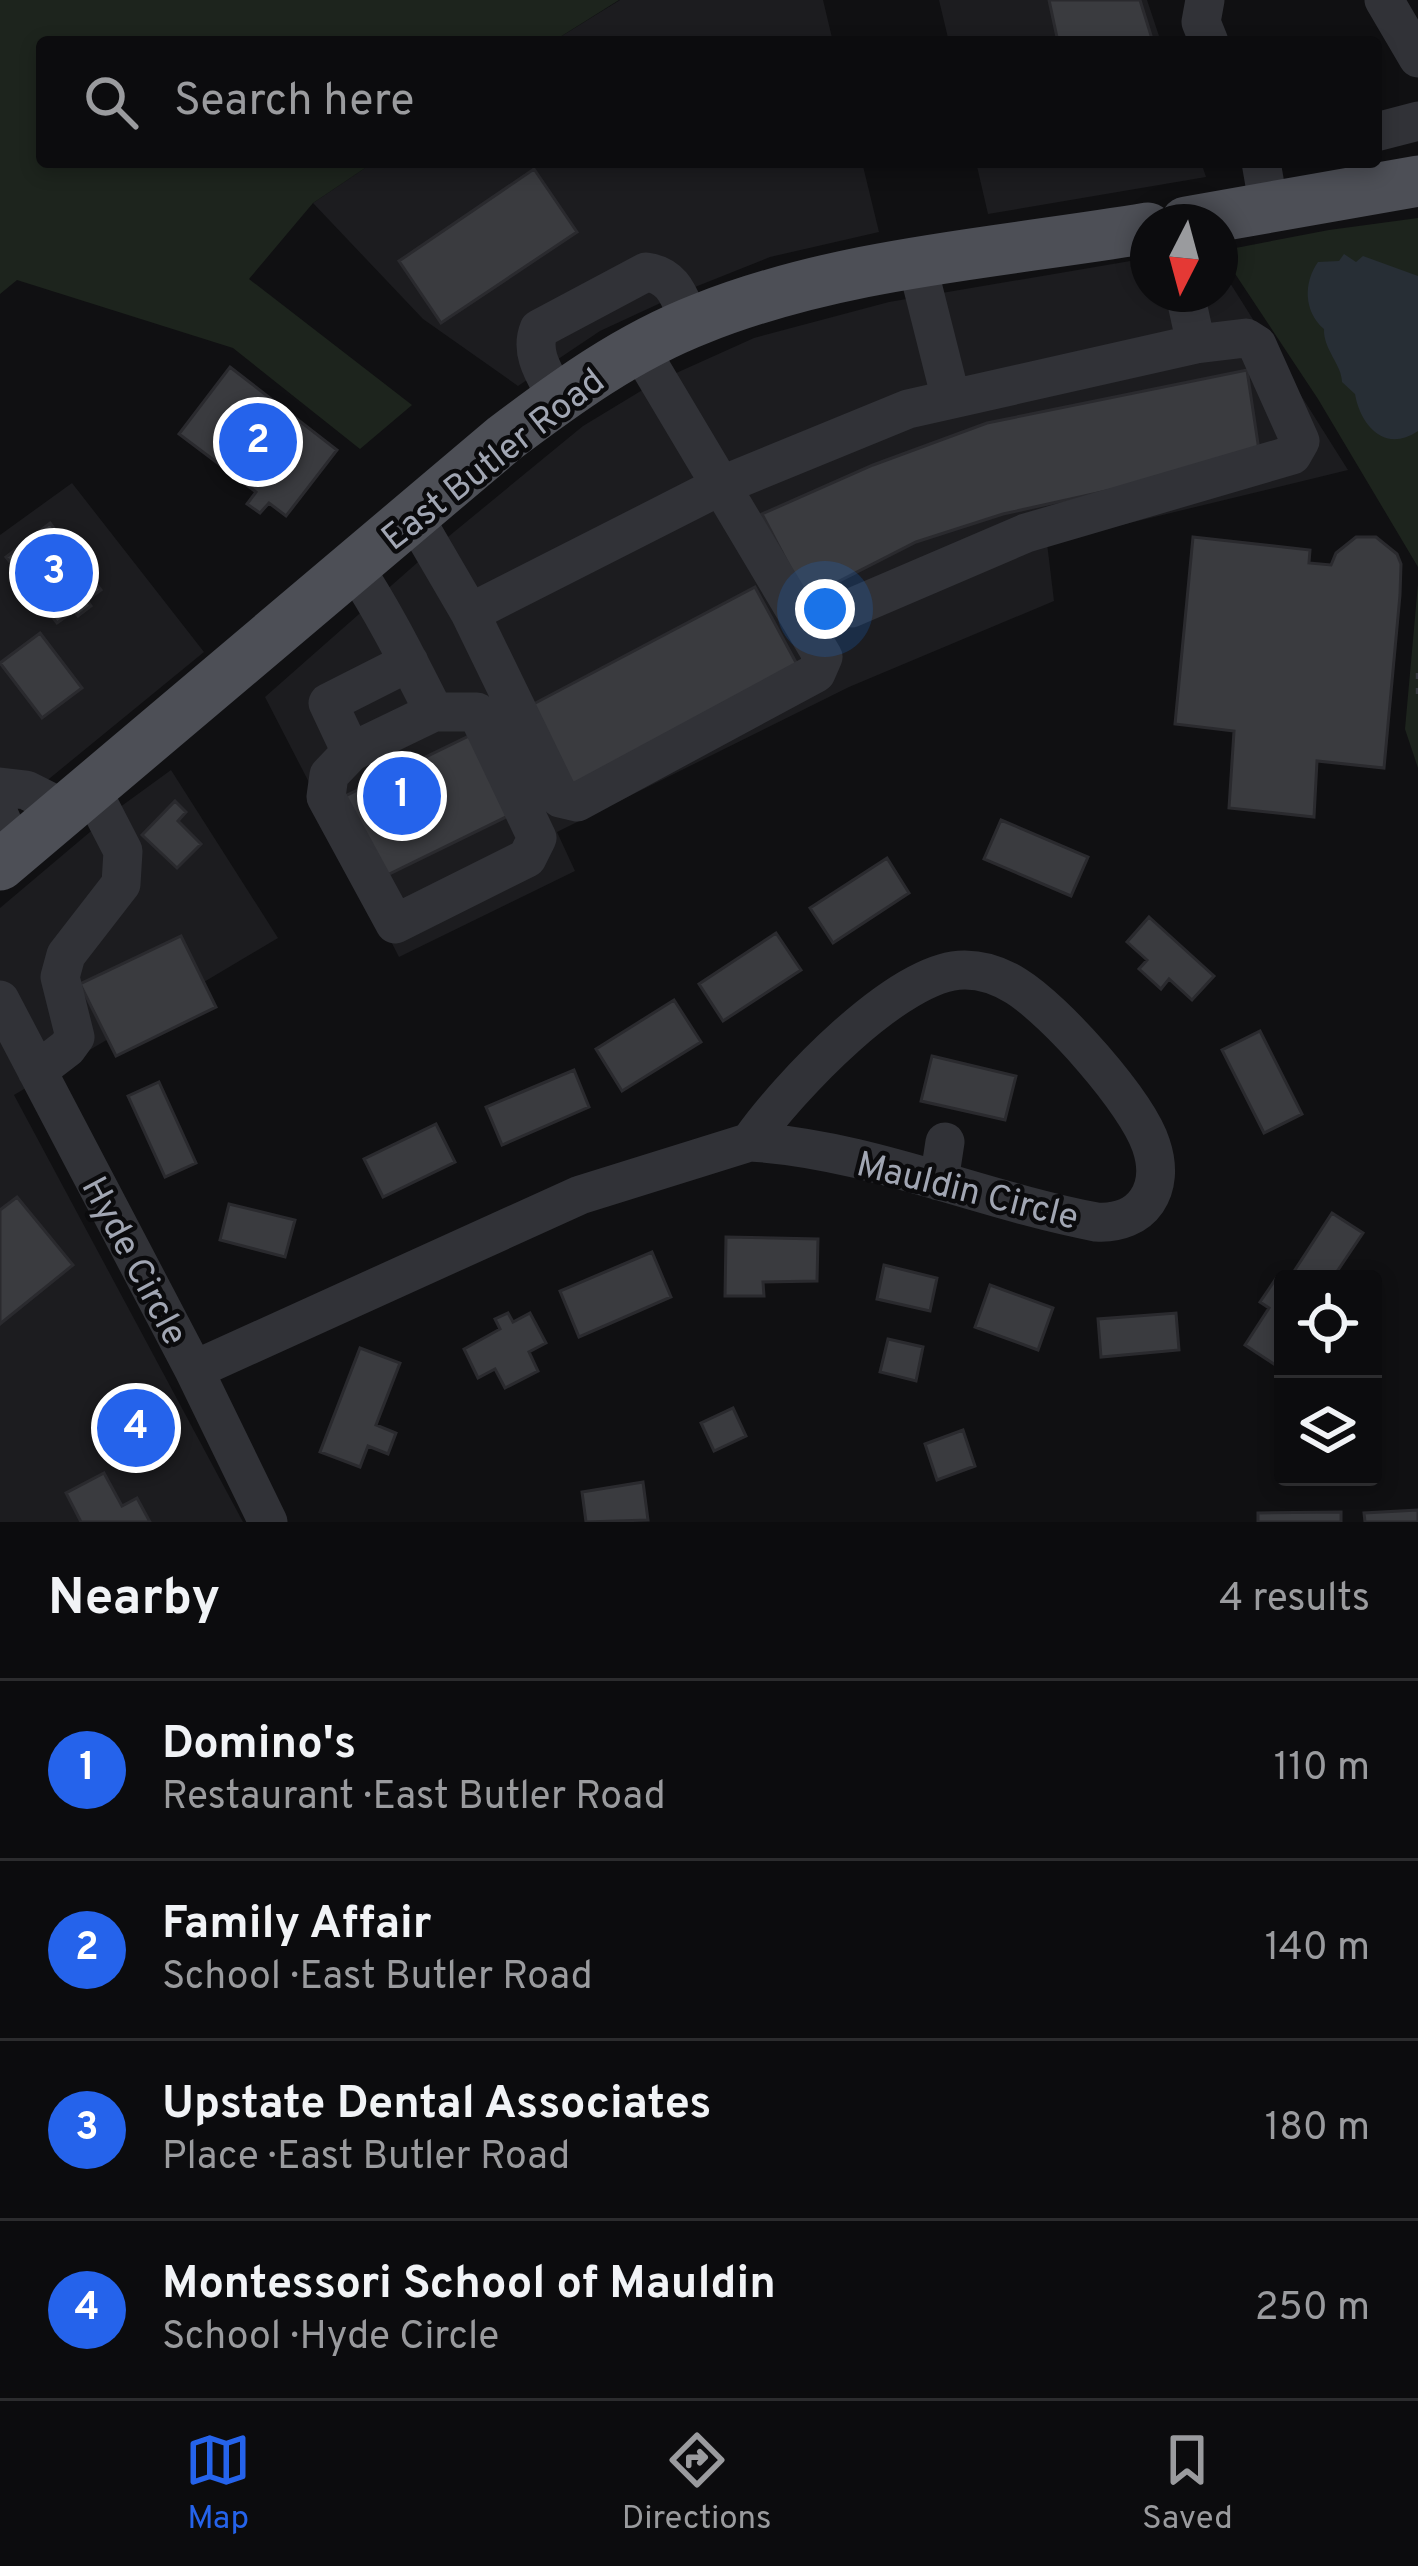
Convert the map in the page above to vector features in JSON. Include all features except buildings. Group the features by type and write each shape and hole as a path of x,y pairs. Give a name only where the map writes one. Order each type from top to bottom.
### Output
{"main road":[{"path":"1224,204 1265,185 1418,181"},
{"name":"East Butler Road","path":"4,818 78,800 558,399 639,348 691,323 784,290 1130,231"}],"street":[{"path":"1205,0 1201,22 1207,36"},
{"path":"1384,0 1418,58"},
{"path":"1382,131 1418,122"},
{"path":"917,264 951,399"},
{"path":"558,399 536,356 534,341 539,329 646,272 662,274 672,283 691,323"},
{"path":"1189,312 1196,344"},
{"path":"470,613 720,486 908,409 1196,344 1246,338 1256,345 1300,441 1292,455 1026,533 851,608"},
{"path":"414,518 470,613 560,797 578,802 816,673 823,656 639,348"},
{"path":"354,568 434,712"},
{"path":"351,752 328,703 409,662"},
{"path":"434,712 477,712 529,814 536,838 526,858 395,924 326,797 329,775 351,752 434,712"},
{"path":"37,1071 74,1037 60,977 66,955 122,884 123,851 78,800"},
{"name":"Mauldin Circle","path":"194,1370 580,1195 750,1142 864,1162 942,1162 1068,1216 1111,1223 1147,1205 1154,1192 1156,1167 1147,1136 1087,1052 1022,989 999,976 967,970 928,976 893,998 832,1050 770,1114 750,1142"},
{"name":"Hyde Circle","path":"0,1000 268,1522"}],"path":[{"path":"1418,673 1418,698"}],"shaded area":[{"path":"0,0 619,0 562,36 36,36 36,168 365,168 313,203 249,279 412,405 360,449 233,348 17,280 0,294"},
{"path":"620,0 823,0 832,36 562,36"},
{"path":"939,0 1147,0 1159,36 948,36"},
{"path":"365,168 863,168 879,232 770,257 695,287 600,331 518,386 423,319 313,203"},
{"path":"977,168 1203,168 1206,177 988,214"},
{"path":"1418,218 1418,567 1318,399 1238,278 1238,248"},
{"path":"1344,254 1356,262 1363,256 1418,276 1418,431 1406,437 1384,437 1368,425 1355,394 1342,382 1324,329 1309,306 1310,279 1318,262 1339,261"},
{"path":"1130,261 1130,312 1238,312 1238,296 1348,470 1047,543 1054,601 849,687 557,832 575,871 399,957 265,697 426,555 583,426 654,383 754,338 889,302"},
{"path":"72,483 204,652 0,819 0,535"},
{"path":"1418,584 1418,768 1405,729"},
{"path":"171,770 278,938 14,1095 243,1522 0,1522 0,908"}],"place":[{"name":"Family Affair","path":"258,442"},
{"name":"Upstate Dental Associates","path":"54,573"},
{"name":"Domino's","path":"402,796"},
{"name":"Montessori School of Mauldin","path":"136,1428"}]}
